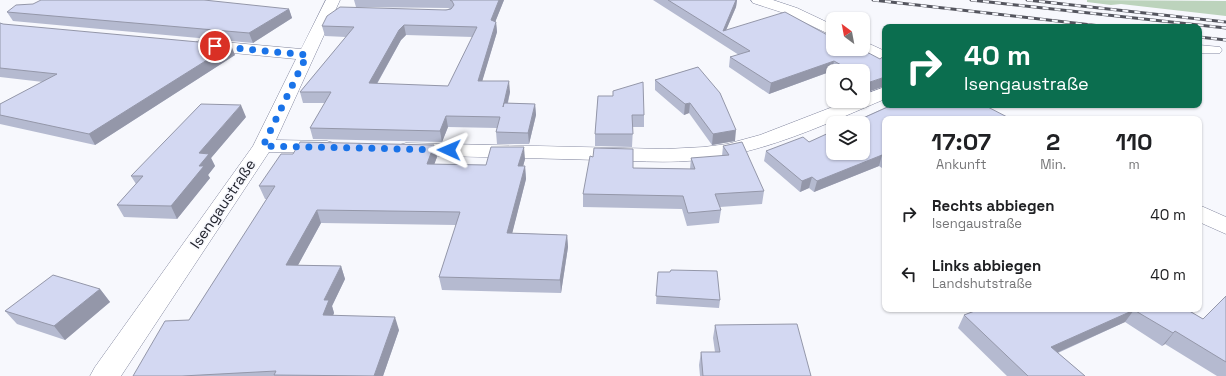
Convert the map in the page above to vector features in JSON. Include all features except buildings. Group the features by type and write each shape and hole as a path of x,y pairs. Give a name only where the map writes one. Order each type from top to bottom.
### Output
{"street":[{"path":"758,0 792,11 826,28"},
{"name":"Isengaustraße","path":"105,376 263,146 307,55 334,10"},
{"path":"190,44 307,55"},
{"path":"870,50 882,56"},
{"path":"389,149 666,155 701,153 740,147 787,133 882,93"},
{"path":"263,146 342,148"},
{"path":"1202,214 1226,226"}],"lane":[{"path":"1202,49 1215,50"}],"green space":[{"path":"1087,0 1226,1 1226,16 1121,4 1111,5 1087,2"}],"railway":[{"path":"873,0 1083,24"},
{"path":"971,0 1190,24"},
{"path":"1027,0 1226,22"},
{"path":"1202,25 1226,28"},
{"path":"1202,37 1226,40"}],"route":[{"path":"215,46 307,55 263,146 449,150"}]}
